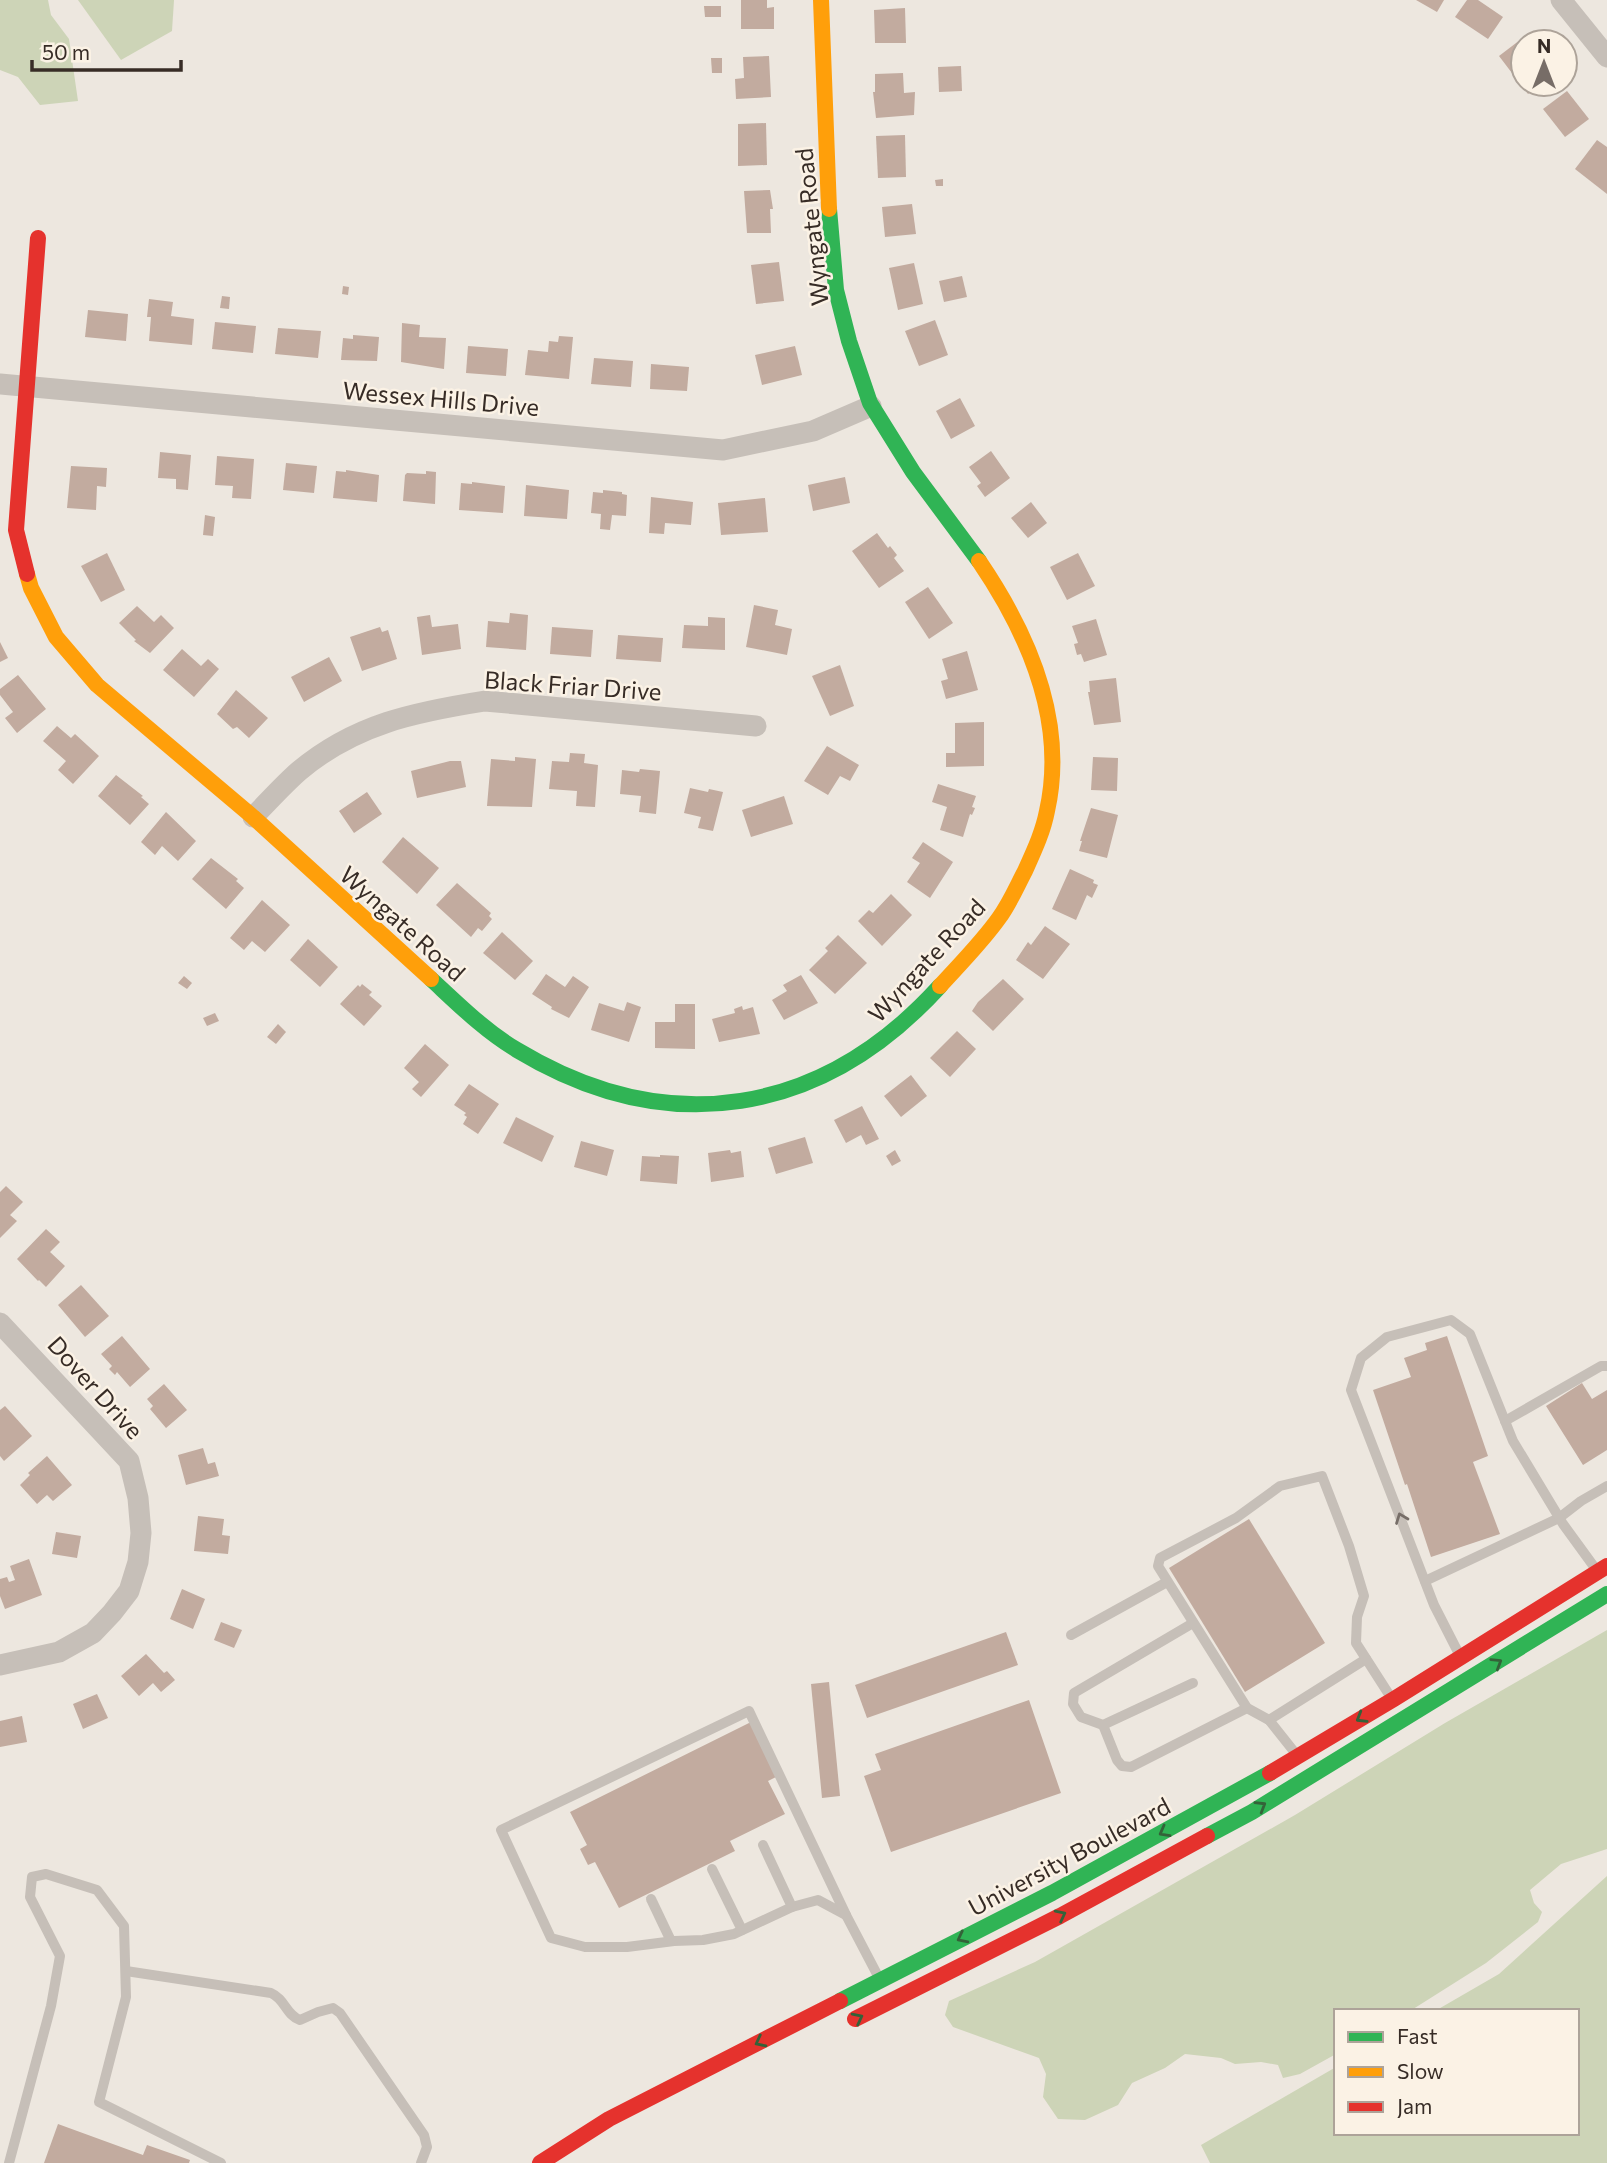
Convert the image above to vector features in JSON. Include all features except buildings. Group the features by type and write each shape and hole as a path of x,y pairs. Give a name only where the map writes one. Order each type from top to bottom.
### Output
{"street":[{"name":"Wyngate Road","path":"38,239 16,530 31,588 56,637 97,685 253,817 494,1036 535,1062 572,1080 609,1093 648,1101 712,1106 786,1092 840,1070 886,1040 945,980 1000,915 1034,852 1048,808 1051,764 1048,716 1037,671 1016,622 989,576 925,491 871,406 839,301 831,243 821,0"},
{"path":"1561,0 1607,57"},
{"name":"Wessex Hills Drive","path":"0,384 723,450 813,430 871,406"},
{"name":"Black Friar Drive","path":"253,817 300,770 357,733 404,715 458,705 485,701 756,726"},
{"name":"Dover Drive","path":"0,1323 129,1461 138,1498 141,1533 138,1562 129,1591 93,1633 59,1652 0,1665"},
{"name":"University Boulevard","path":"540,2163 609,2119 1052,1893 1239,1791 1392,1700 1602,1569"},
{"name":"University Boulevard","path":"844,2025 1118,1885 1309,1778 1607,1594"}],"lane":[{"path":"1474,1677 1461,1657 1425,1581 1351,1390 1361,1358 1387,1337 1451,1320 1470,1334 1513,1441 1559,1518 1602,1569 1607,1587"},
{"path":"1506,1421 1601,1366 1607,1366"},
{"path":"1309,1778 1298,1756 1269,1720 1247,1708 1158,1566 1160,1558 1236,1518 1280,1486 1322,1476 1349,1546 1364,1596 1357,1617 1356,1643 1404,1721"},
{"path":"1425,1581 1559,1518 1607,1486"},
{"path":"1071,1635 1167,1582"},
{"path":"1193,1683 1103,1725 1081,1717 1073,1704 1074,1693 1194,1623"},
{"path":"1269,1720 1366,1659"},
{"path":"1103,1725 1117,1760 1122,1766 1131,1767 1247,1708"},
{"path":"846,1916 818,1900 792,1907 742,1930 702,1940 627,1947 585,1947 551,1938 501,1830 749,1711 846,1916 881,1980"},
{"path":"763,1845 792,1907"},
{"path":"712,1869 742,1930"},
{"path":"9,2163 51,2006 60,1956 30,1897 32,1877 46,1874 97,1890 124,1926 127,1997 99,2102 221,2163"},
{"path":"651,1899 671,1941"},
{"path":"126,1971 271,1993 280,1997 292,2017 300,2020 318,2011 333,2008 340,2013 424,2135 427,2147 421,2163"}],"green space":[{"path":"0,0 48,0 51,15 69,39 78,101 40,105 18,77 0,70"},
{"path":"78,0 174,0 172,31 121,60"},
{"path":"1607,1630 1607,1849 1561,1864 1530,1890 1534,1903 1542,1912 1538,1922 1486,1963 1413,2009 1334,2009 1334,2055 1300,2074 1283,2078 1278,2065 1261,2062 1235,2064 1221,2058 1185,2054 1165,2068 1132,2083 1118,2105 1085,2120 1058,2119 1043,2097 1046,2074 1039,2058 953,2027 945,2015 949,2001 1035,1962 1295,1815 1445,1723"},
{"path":"1607,1876 1607,2163 1210,2163 1201,2145 1334,2068 1334,2135 1579,2135 1579,2009 1438,2009 1499,1974"}],"traffic: fast":[{"path":"829,209 836,290 849,341 870,403 913,472 979,561"},
{"path":"431,979 505,1043 574,1079 630,1097 686,1104 741,1101 794,1087 845,1064 894,1030 940,986"},
{"path":"1207,1836 1252,1812 1607,1594"},
{"path":"840,2001 1052,1893 1270,1773"}],"traffic: slow":[{"path":"821,0 829,209"},
{"path":"940,986 985,936 1010,900 1041,834 1052,778 1052,745 1039,680 1013,618 979,561"},
{"path":"27,574 31,588 56,637 97,685 253,817 431,979"}],"traffic: jam":[{"path":"27,574 16,530 38,238"},
{"path":"1270,1773 1607,1566"},
{"path":"855,2019 1060,1916 1207,1836"},
{"path":"540,2163 609,2119 840,2001"}]}
